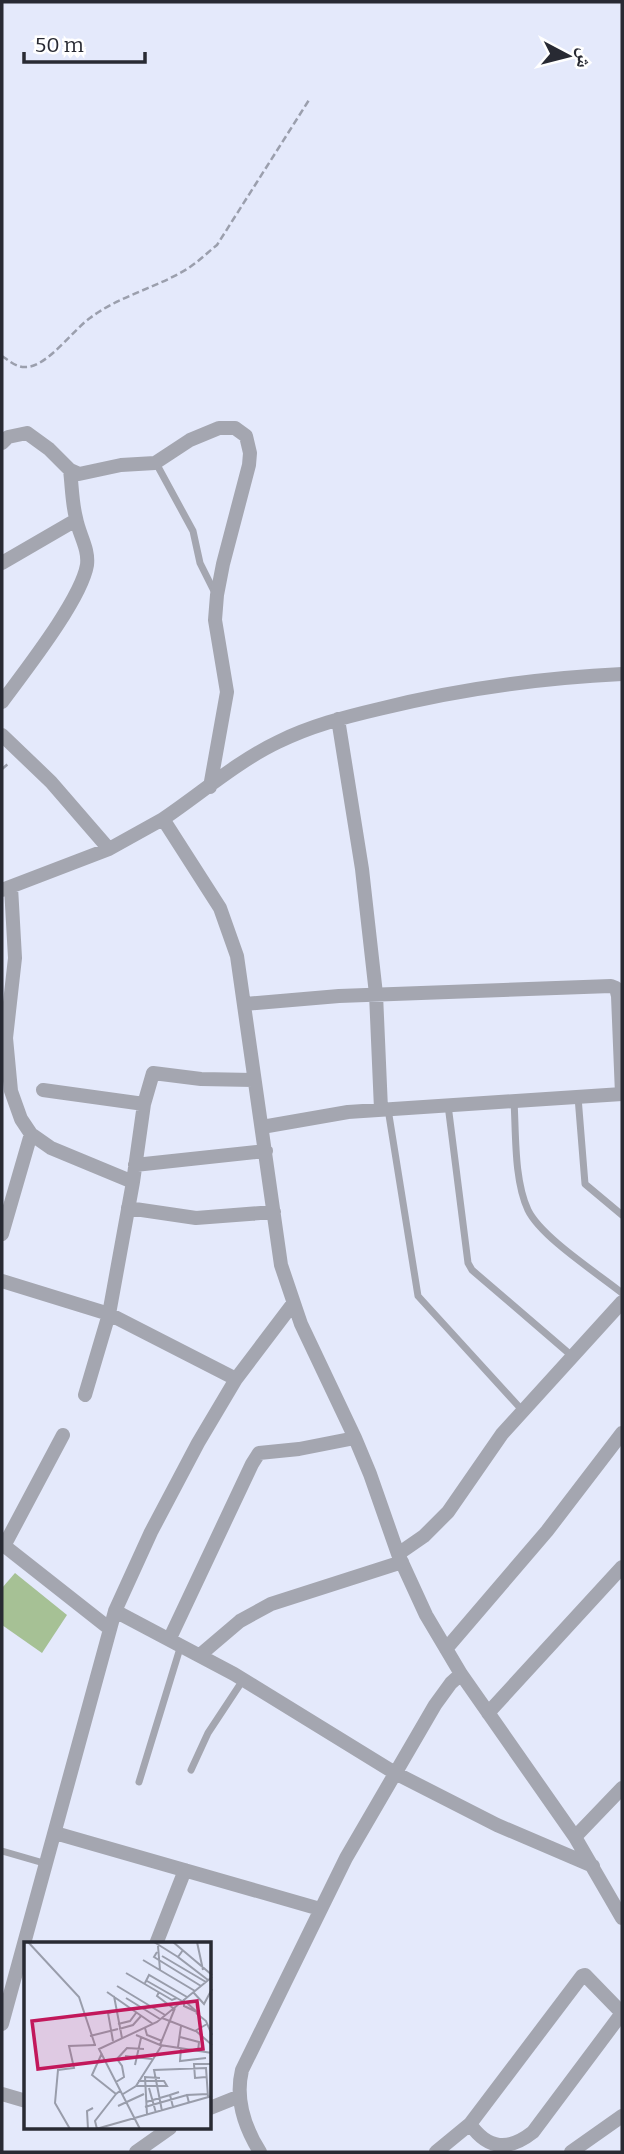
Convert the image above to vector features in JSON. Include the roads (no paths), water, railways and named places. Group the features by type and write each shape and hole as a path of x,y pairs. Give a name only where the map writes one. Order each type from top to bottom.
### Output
{"street":[{"path":"2,443 8,437 27,433 49,449 70,470 79,474 121,465 155,463 190,440 219,428 241,430 248,439 249,465 217,595 215,620 227,692 210,787"},
{"path":"2,702 64,613 87,565 86,547 76,520 70,470"},
{"path":"2,563 76,520"},
{"path":"133,1182 51,1149 31,1134 16,1108 4,1039 15,958 6,888 109,849 163,820 277,742 338,719 435,695 478,688 622,674"},
{"path":"338,719 362,869 376,994 384,1108"},
{"path":"2,735 51,782 109,849"},
{"path":"163,820 220,908 237,956 253,1080 267,1151 281,1265 292,1305 355,1438 400,1558 426,1615 461,1674 575,1837 622,1917"},
{"path":"245,1004 376,994 607,985 614,987 617,992 620,1010 622,1094 384,1108 321,1115 262,1127"},
{"path":"85,1395 108,1314 149,1079 156,1072 201,1079 253,1080"},
{"path":"43,1090 144,1104"},
{"path":"2,1234 4,1213 31,1134"},
{"path":"135,1165 267,1151"},
{"path":"128,1208 196,1218 274,1212"},
{"path":"2,1281 108,1314 236,1379"},
{"path":"200,1655 240,1621 271,1604 400,1558 448,1513 491,1449 522,1410 622,1302"},
{"path":"25,1942 115,1611 183,1470 236,1379 292,1305"},
{"path":"446,1649 547,1531 622,1433"},
{"path":"63,1435 3,1545 110,1629"},
{"path":"175,1641 251,1464 259,1453 299,1449 355,1438"},
{"path":"488,1713 622,1567"},
{"path":"115,1611 243,1679 395,1773 497,1825 593,1866"},
{"path":"260,2152 246,2123 240,2096 242,2070 320,1909 395,1773 435,1704 461,1674"},
{"path":"575,1837 622,1788"},
{"path":"55,1833 320,1909"},
{"path":"157,1942 185,1870"},
{"path":"2,2024 24,1946"},
{"path":"436,2152 470,2124 582,1976 591,1979 622,2013 533,2132 503,2149 488,2143 470,2124"},
{"path":"2,2094 24,2100"},
{"path":"212,2107 240,2096"},
{"path":"571,2152 622,2116"},
{"path":"136,2152 167,2130"}],"lane":[{"path":"155,463 192,531 200,564 217,595"},
{"path":"578,1097 585,1184 622,1214"},
{"path":"514,1101 521,1182 529,1211 556,1240 622,1293"},
{"path":"448,1104 468,1263 472,1270 572,1356"},
{"path":"384,1108 418,1296 522,1410"},
{"path":"139,1782 175,1641"},
{"path":"191,1770 208,1733 243,1679"},
{"path":"2,1850 47,1864"}]}
